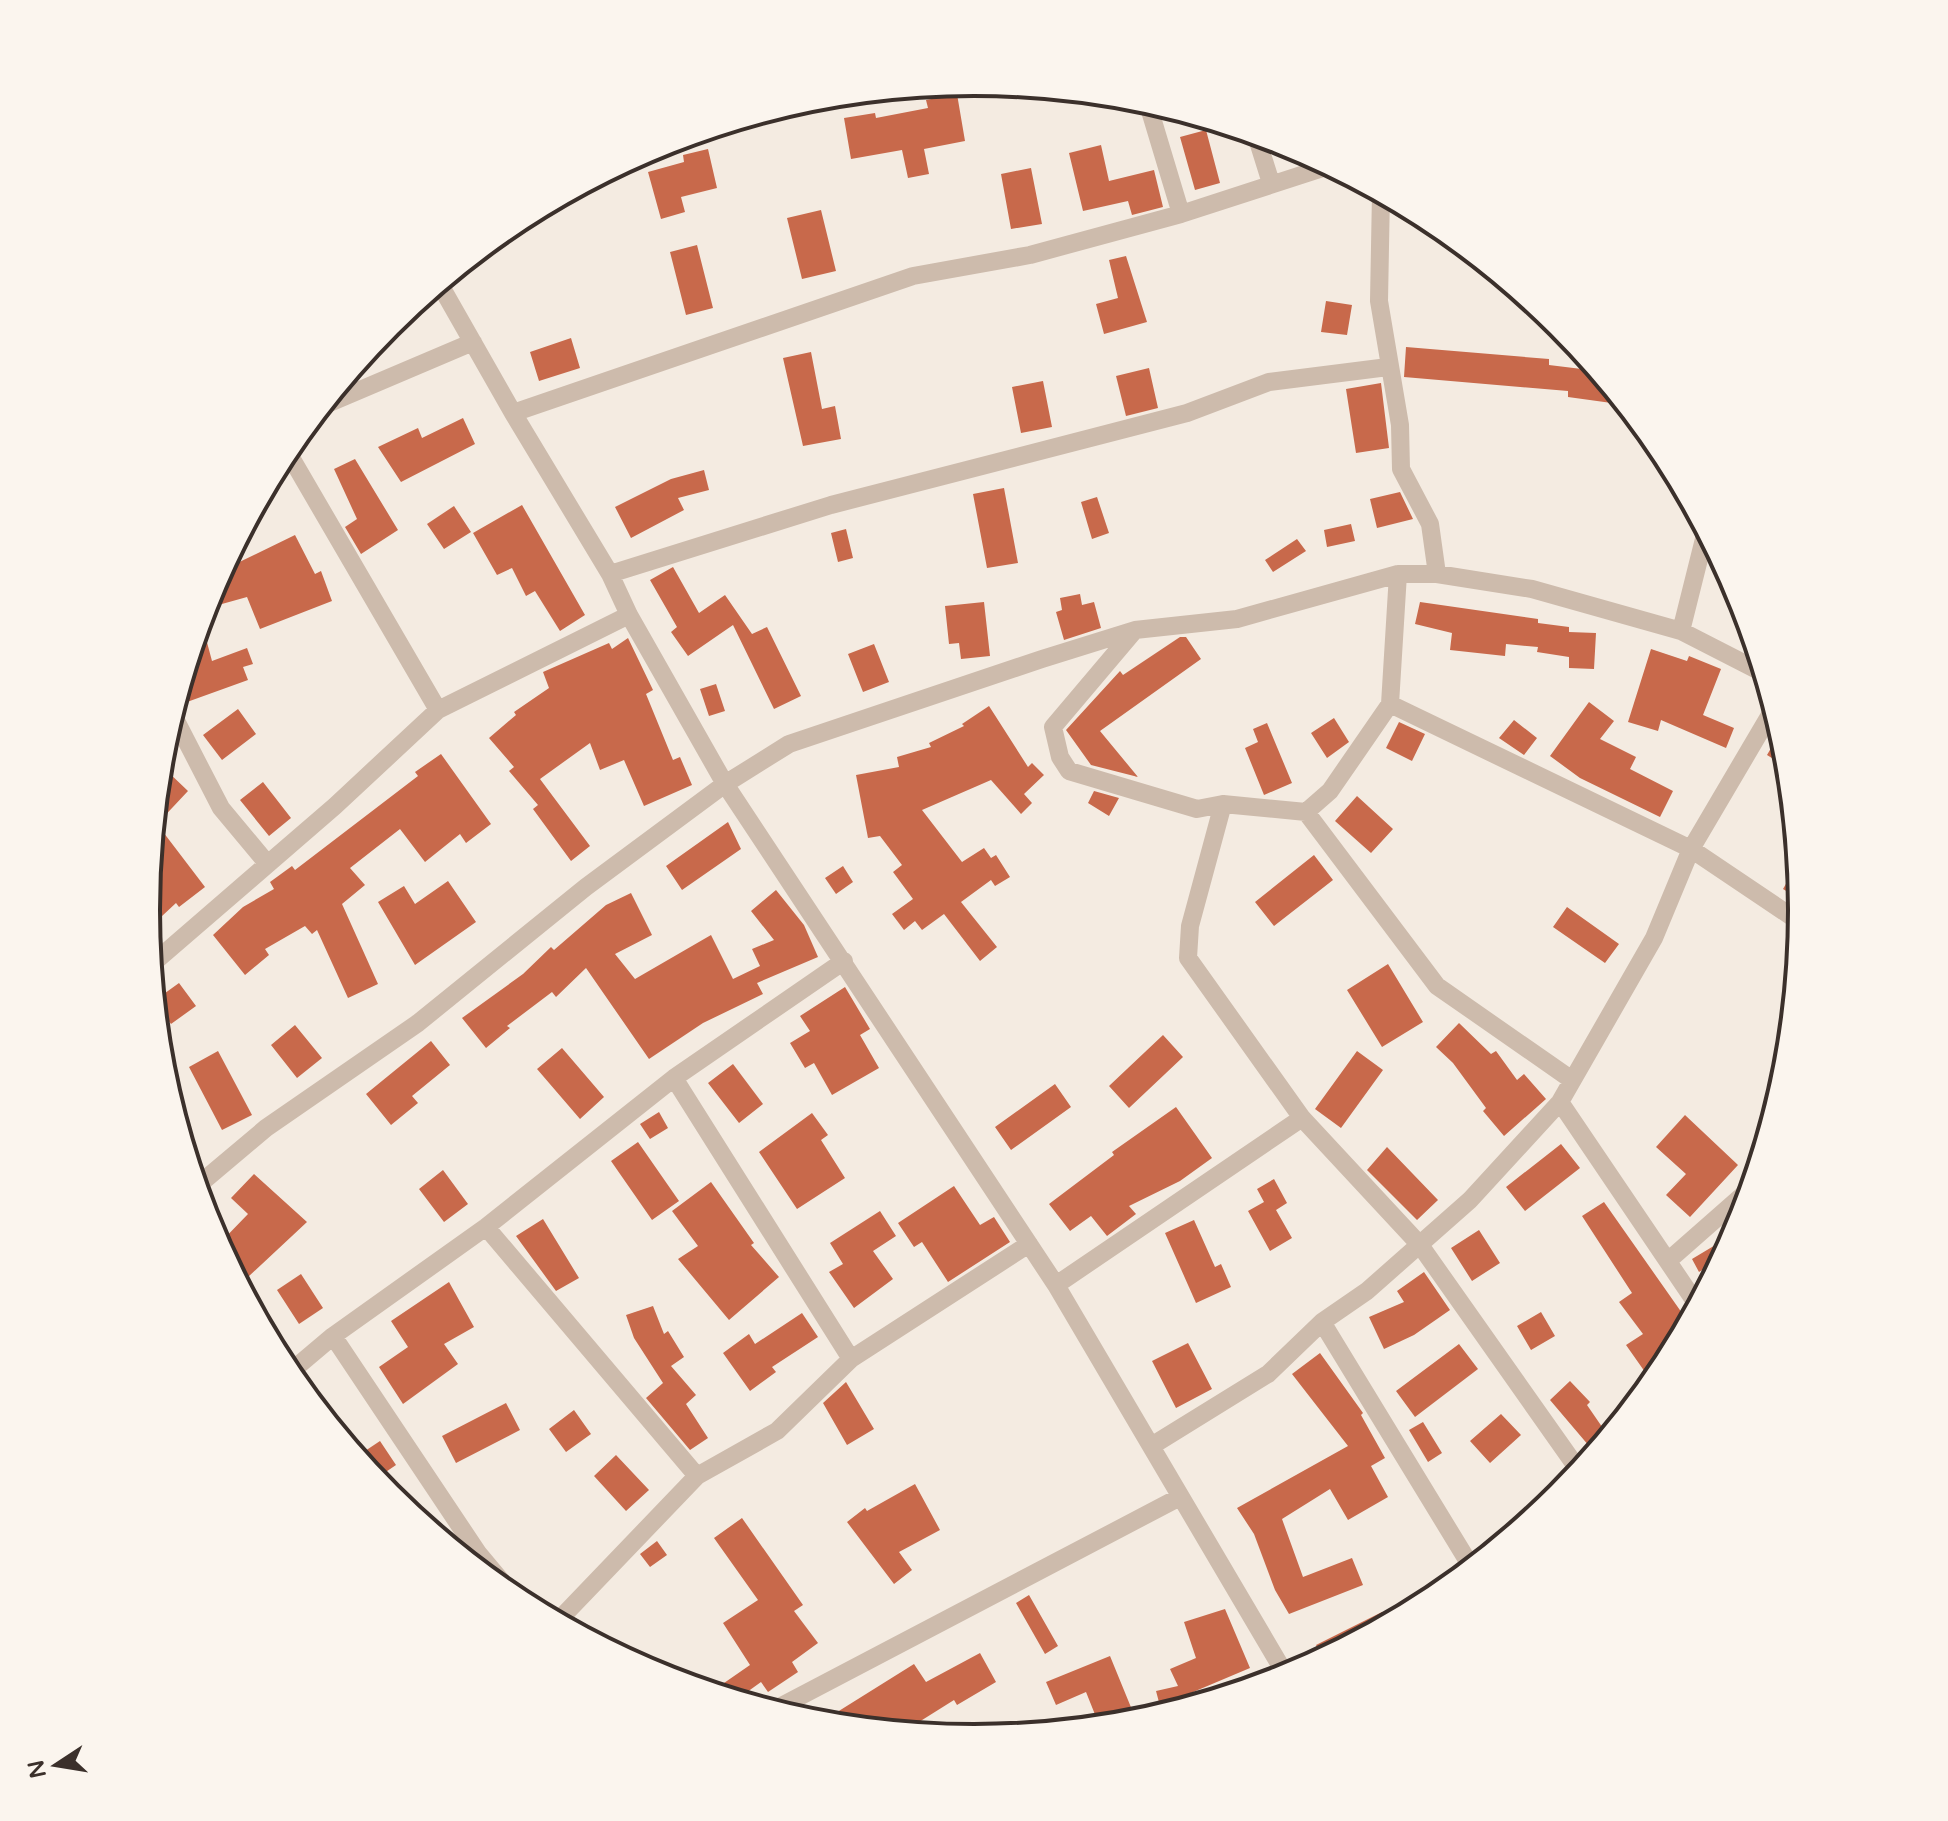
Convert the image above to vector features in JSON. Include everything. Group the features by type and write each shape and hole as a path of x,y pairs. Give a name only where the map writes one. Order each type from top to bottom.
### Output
{"street":[{"path":"1152,116 1181,214"},
{"path":"1260,148 1271,183"},
{"path":"513,413 913,276 1030,255 1181,214 1313,171"},
{"path":"1381,205 1379,301 1400,425 1401,469 1430,524 1437,574"},
{"path":"444,292 610,574 629,615 725,784 1056,1285 1153,1445 1278,1666"},
{"path":"342,398 473,342"},
{"path":"610,574 831,505 1187,413 1269,382 1388,367"},
{"path":"294,463 438,710"},
{"path":"1681,631 1702,545"},
{"path":"1135,630 1053,727 1064,765 1069,771 1197,809 1223,804 1306,812 1330,791 1390,704 1398,574"},
{"path":"206,1179 266,1128 418,1023 586,887 725,784 789,744 1135,630 1237,619 1398,574 1437,574 1532,589 1681,631 1751,667"},
{"path":"161,956 266,862 335,806 438,710 629,615"},
{"path":"1390,704 1691,849 1788,914"},
{"path":"1153,1445 1268,1374 1322,1322 1367,1291 1470,1200 1560,1102 1654,938 1691,849 1766,722"},
{"path":"180,729 221,808 266,862"},
{"path":"1223,804 1190,926 1188,958 1302,1118 1420,1245 1573,1462"},
{"path":"1306,812 1437,986 1572,1080"},
{"path":"299,1365 333,1336 486,1227 674,1078 844,961"},
{"path":"674,1078 851,1359"},
{"path":"1560,1102 1691,1296"},
{"path":"1056,1285 1302,1118"},
{"path":"1669,1260 1733,1204"},
{"path":"486,1227 697,1476"},
{"path":"564,1614 697,1476 777,1431 851,1359 1029,1244"},
{"path":"1322,1322 1467,1559"},
{"path":"333,1336 486,1563"},
{"path":"788,1703 1180,1497"}],"building":[{"path":"957,97 965,141 924,149 929,174 908,178 902,150 851,159 844,118 875,113 876,118 928,108 926,100"},
{"path":"1206,130 1220,183 1195,190 1180,137"},
{"path":"1101,145 1109,181 1154,170 1163,207 1132,215 1128,201 1083,211 1069,153"},
{"path":"708,149 717,188 681,197 685,212 661,219 648,172 684,162 683,155"},
{"path":"1031,168 1042,224 1011,229 1001,174"},
{"path":"821,210 836,271 802,279 787,218"},
{"path":"697,245 713,308 686,315 670,252"},
{"path":"1126,256 1147,322 1104,334 1096,304 1118,298 1109,260"},
{"path":"1326,301 1352,305 1347,335 1321,332"},
{"path":"571,338 580,368 539,381 530,352"},
{"path":"1406,347 1549,359 1549,365 1582,369 1610,403 1568,397 1568,391 1404,377"},
{"path":"811,352 822,409 835,406 841,439 803,446 783,358"},
{"path":"1149,368 1158,408 1126,416 1116,376"},
{"path":"1043,381 1052,427 1021,433 1012,387"},
{"path":"1381,383 1389,448 1356,453 1346,389"},
{"path":"463,418 475,444 401,482 378,447 418,428 422,438"},
{"path":"355,459 398,530 361,554 345,527 357,519 334,469"},
{"path":"704,470 709,490 678,498 684,510 631,538 615,507 671,479"},
{"path":"1004,488 1018,563 987,568 973,494"},
{"path":"1400,492 1413,519 1377,528 1370,499"},
{"path":"1097,497 1109,533 1092,539 1081,502"},
{"path":"522,505 585,615 560,631 535,591 526,596 512,568 497,575 473,533"},
{"path":"454,506 471,532 444,549 427,524"},
{"path":"1351,524 1355,541 1327,547 1324,530"},
{"path":"846,529 853,558 838,562 831,533"},
{"path":"295,535 315,574 321,571 332,601 260,629 247,597 220,605 237,563"},
{"path":"1297,539 1306,551 1273,572 1265,560"},
{"path":"673,567 699,613 725,595 752,634 767,627 801,696 774,709 733,625 688,656 671,632 677,627 650,580"},
{"path":"1080,594 1082,605 1094,602 1101,628 1064,640 1056,612 1062,610 1060,598"},
{"path":"984,602 990,656 961,659 959,643 949,644 945,606"},
{"path":"1420,602 1538,619 1538,623 1569,627 1569,632 1596,633 1594,669 1569,668 1569,657 1537,652 1538,647 1506,644 1505,656 1450,650 1452,633 1415,624"},
{"path":"1180,637 1186,637 1201,659 1100,731 1138,777 1091,765 1066,730 1120,671 1123,675"},
{"path":"628,638 653,690 646,694 673,760 680,757 692,785 644,806 624,760 600,770 590,743 540,779 590,846 571,861 533,809 538,805 509,771 514,767 489,738 516,715 514,712 549,688 543,672 609,643 612,649"},
{"path":"206,640 212,661 247,648 253,664 243,667 248,680 187,702"},
{"path":"874,644 889,682 863,692 848,654"},
{"path":"1651,649 1687,661 1689,656 1721,669 1703,715 1734,728 1726,748 1661,720 1658,731 1628,722"},
{"path":"716,684 725,711 709,716 700,689"},
{"path":"1589,702 1614,721 1600,739 1636,757 1630,769 1673,791 1660,817 1580,778 1550,756"},
{"path":"989,706 1028,767 1032,763 1044,775 1024,794 1032,803 1021,814 991,780 922,810 962,862 984,848 991,858 996,855 1010,877 995,886 991,880 961,902 997,947 980,961 944,914 922,930 915,921 904,930 892,914 913,899 893,872 902,865 880,836 868,838 856,775 899,767 897,757 931,747 929,743 964,726 962,724"},
{"path":"238,709 256,734 222,760 203,735"},
{"path":"1334,718 1349,742 1327,758 1311,733"},
{"path":"1514,720 1537,738 1524,755 1499,738"},
{"path":"1399,722 1425,734 1412,761 1386,748"},
{"path":"1267,723 1292,783 1264,795 1245,748 1258,742 1253,729"},
{"path":"1772,747 1774,760 1767,755"},
{"path":"441,754 491,824 466,843 460,834 425,862 400,829 350,868 365,885 342,904 378,984 348,998 317,930 312,934 305,926 265,949 269,955 245,975 213,935 243,907 274,889 270,882 292,866 295,870 418,776 415,772"},
{"path":"171,775 188,791 165,816"},
{"path":"263,782 291,818 269,836 240,800"},
{"path":"1094,791 1119,798 1109,816 1088,803"},
{"path":"1357,796 1393,829 1371,853 1335,821"},
{"path":"728,822 741,849 682,890 666,866"},
{"path":"163,832 205,887 179,907 176,903 160,918"},
{"path":"1314,855 1333,880 1274,926 1255,902"},
{"path":"843,866 853,882 836,894 825,878"},
{"path":"448,881 476,922 415,965 378,902 404,886 415,904"},
{"path":"776,890 804,925 818,957 757,983 763,994 703,1023 649,1059 586,968 556,997 552,992 507,1026 510,1028 486,1048 462,1018 523,974 551,947 554,950 606,905 631,893 652,935 615,954 635,979 711,935 733,979 760,966 752,949 774,940 751,911"},
{"path":"1567,907 1619,944 1605,963 1553,927"},
{"path":"1388,964 1423,1022 1382,1047 1347,990"},
{"path":"179,983 196,1006 171,1024 166,1017 164,994"},
{"path":"845,987 870,1029 860,1035 879,1068 832,1095 814,1063 805,1068 790,1043 810,1031 800,1016"},
{"path":"1459,1023 1491,1054 1496,1051 1517,1080 1524,1074 1546,1099 1504,1136 1483,1111 1486,1108 1453,1063 1436,1047"},
{"path":"295,1025 322,1058 297,1078 271,1045"},
{"path":"1163,1035 1183,1057 1129,1108 1109,1086"},
{"path":"431,1041 450,1065 412,1096 418,1103 391,1125 366,1094"},
{"path":"562,1048 604,1097 580,1119 537,1069"},
{"path":"218,1051 252,1115 222,1130 189,1067"},
{"path":"1357,1051 1383,1070 1341,1128 1315,1109"},
{"path":"733,1064 763,1104 739,1123 708,1083"},
{"path":"1055,1084 1071,1107 1011,1150 995,1127"},
{"path":"1176,1107 1212,1158 1180,1181 1129,1206 1136,1214 1107,1236 1091,1216 1070,1231 1049,1204 1114,1155 1112,1152"},
{"path":"659,1112 668,1128 650,1139 640,1124"},
{"path":"812,1113 828,1135 821,1140 845,1178 797,1209 759,1152"},
{"path":"1685,1115 1738,1165 1690,1217 1666,1195 1686,1174 1656,1147"},
{"path":"638,1142 679,1201 652,1220 611,1161"},
{"path":"1561,1144 1580,1168 1525,1211 1506,1187"},
{"path":"1387,1147 1438,1200 1417,1220 1367,1170"},
{"path":"443,1170 468,1204 444,1222 419,1189"},
{"path":"254,1174 307,1222 248,1277 228,1235 248,1214 231,1198"},
{"path":"1274,1179 1287,1203 1276,1210 1292,1238 1270,1251 1248,1211 1264,1202 1257,1189"},
{"path":"711,1182 754,1243 751,1245 779,1277 729,1320 678,1259 698,1246 672,1211"},
{"path":"954,1186 980,1225 994,1217 1010,1242 948,1282 922,1242 914,1247 898,1223"},
{"path":"1604,1202 1682,1313 1645,1372 1626,1345 1643,1334 1619,1302 1632,1293 1582,1216"},
{"path":"880,1211 896,1236 873,1251 893,1279 854,1308 829,1272 843,1264 830,1243"},
{"path":"543,1219 579,1278 556,1291 516,1236"},
{"path":"1194,1220 1215,1267 1221,1264 1231,1287 1196,1303 1165,1233"},
{"path":"1479,1230 1500,1263 1472,1281 1451,1248"},
{"path":"1716,1244 1706,1268 1699,1272 1692,1259"},
{"path":"1424,1272 1450,1310 1414,1335 1384,1349 1369,1317 1404,1302 1397,1291"},
{"path":"301,1274 323,1308 299,1324 277,1290"},
{"path":"449,1282 474,1327 444,1344 458,1364 403,1404 379,1367 408,1347 391,1321"},
{"path":"653,1306 664,1334 668,1331 684,1357 671,1366 696,1395 686,1404 708,1438 690,1450 646,1398 663,1383 634,1338 626,1315"},
{"path":"1541,1312 1555,1336 1531,1350 1517,1326"},
{"path":"802,1313 818,1337 772,1367 776,1372 750,1391 723,1353 749,1334 755,1344"},
{"path":"1188,1343 1212,1389 1176,1408 1152,1361"},
{"path":"1459,1344 1478,1369 1415,1417 1396,1391"},
{"path":"1320,1353 1363,1413 1361,1415 1385,1458 1371,1466 1388,1497 1348,1520 1330,1489 1282,1519 1303,1577 1352,1558 1363,1585 1289,1614 1275,1590 1254,1534 1237,1508 1348,1446 1292,1374"},
{"path":"1570,1381 1590,1402 1587,1405 1603,1428 1588,1445 1550,1400"},
{"path":"846,1382 874,1429 847,1445 823,1403"},
{"path":"506,1403 520,1430 456,1463 442,1436"},
{"path":"574,1410 591,1434 566,1452 549,1429"},
{"path":"1501,1414 1521,1435 1490,1463 1470,1441"},
{"path":"1423,1422 1442,1453 1428,1462 1409,1430"},
{"path":"380,1441 396,1465 385,1472 365,1451"},
{"path":"616,1455 649,1490 626,1511 594,1476"},
{"path":"915,1484 940,1530 899,1552 912,1570 894,1584 847,1522 865,1508 867,1511"},
{"path":"742,1518 803,1605 794,1611 818,1643 792,1662 798,1672 768,1692 761,1682 747,1692 721,1685 750,1665 723,1623 758,1600 714,1538"},
{"path":"657,1541 667,1555 650,1567 640,1554"},
{"path":"1029,1595 1058,1646 1045,1654 1016,1603"},
{"path":"1225,1609 1250,1668 1177,1699 1159,1703 1156,1691 1178,1686 1170,1669 1196,1658 1184,1622"},
{"path":"1382,1612 1383,1615 1318,1648 1316,1645"},
{"path":"980,1653 996,1682 957,1705 954,1700 918,1723 836,1713 914,1664 926,1682"},
{"path":"1110,1656 1132,1709 1095,1715 1086,1692 1056,1705 1046,1682"}]}
